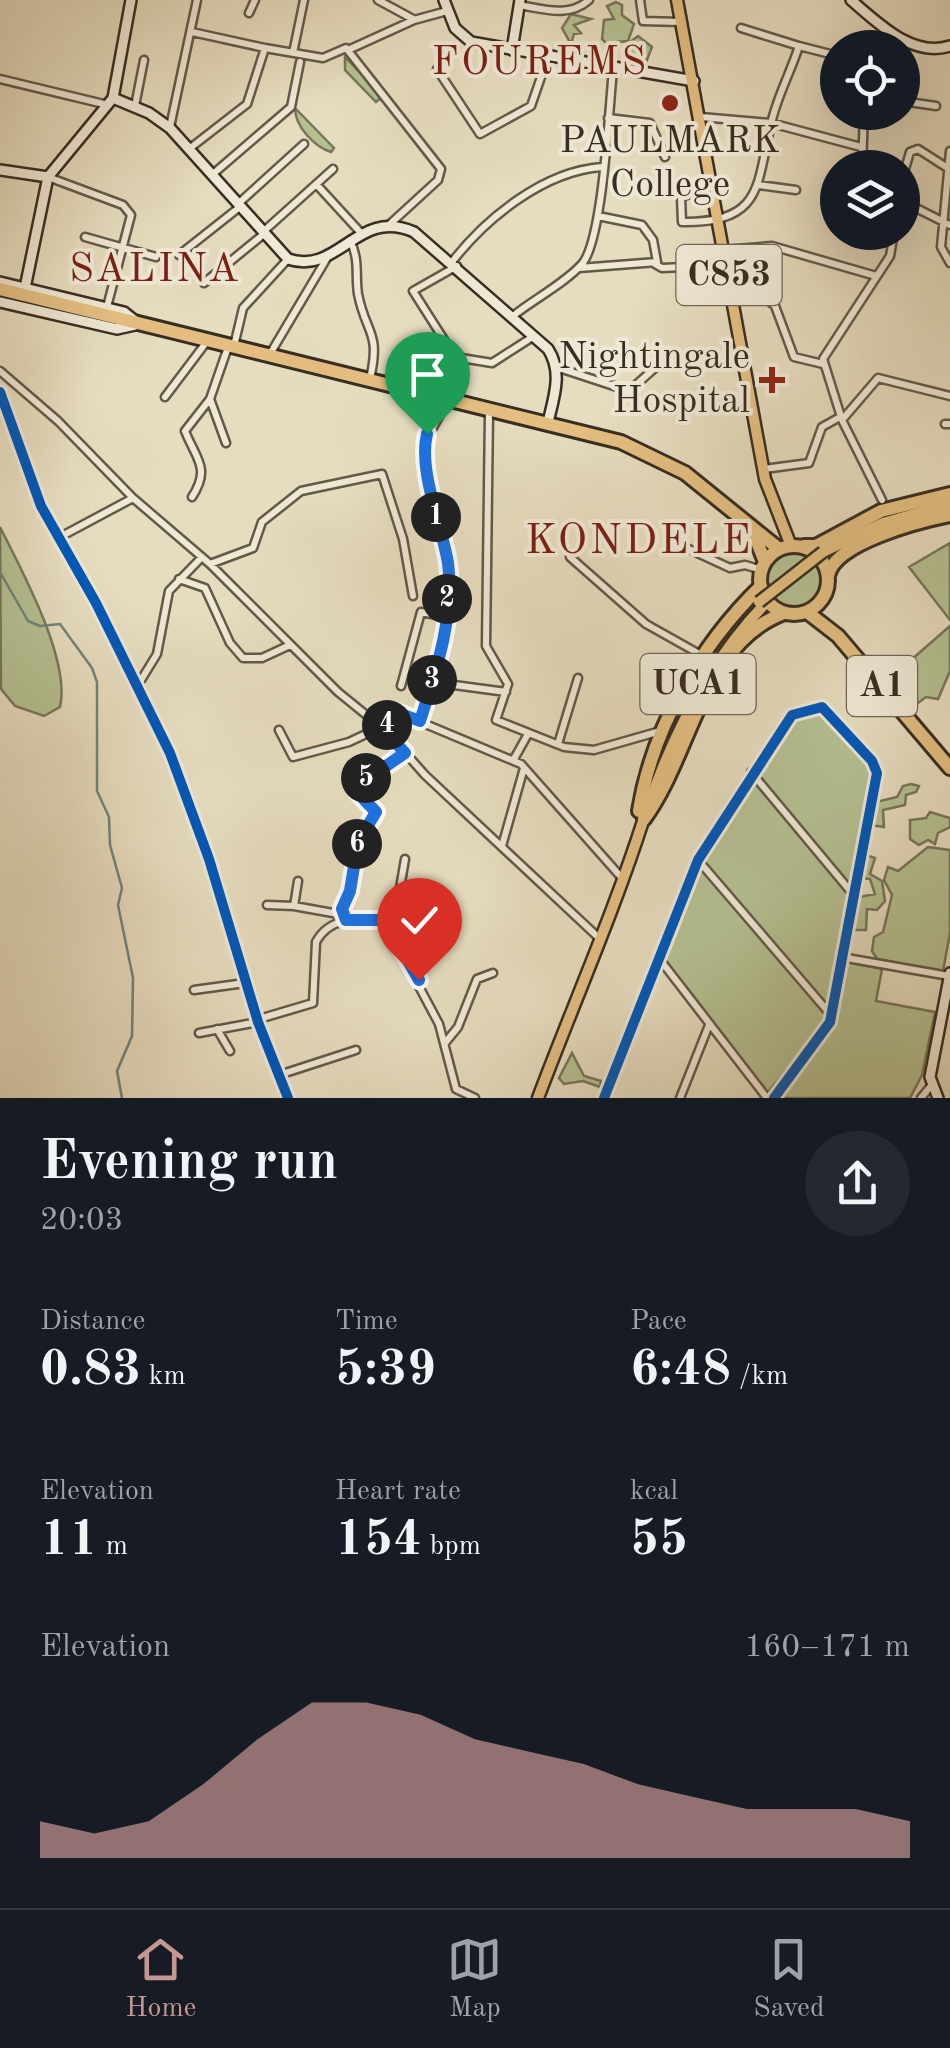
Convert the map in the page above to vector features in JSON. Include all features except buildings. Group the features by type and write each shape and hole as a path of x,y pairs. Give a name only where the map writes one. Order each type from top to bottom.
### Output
{"highway":[{"path":"0,292 136,323 649,456 734,514 760,544 764,566 761,586 704,656 664,730 642,815"},
{"path":"136,323 206,344 270,356 620,442 672,466 791,547 820,558 828,578"},
{"path":"764,566 791,547 816,546 904,502 950,494"},
{"path":"761,586 772,606 784,612 806,612 821,600 835,559 946,509"},
{"name":"A1","path":"821,600 842,634 950,764"},
{"path":"642,815 668,780 690,724 721,670 755,630 784,612"},
{"name":"A1","path":"806,612 838,636 950,764"}],"main road":[{"name":"C853","path":"677,0 763,469 774,510 791,547"},
{"name":"UCA1","path":"538,1098 656,778 713,666 763,606 830,553 946,509"}],"street":[{"path":"25,288 48,177 110,101 131,0"},
{"path":"170,128 196,0"},
{"path":"249,13 255,0"},
{"path":"293,52 304,0"},
{"path":"378,0 414,20"},
{"path":"444,0 455,28 471,42 613,70 694,81"},
{"path":"512,50 519,3 563,12 579,9 589,0"},
{"path":"640,0 643,21 681,22"},
{"path":"852,0 888,30"},
{"path":"348,50 414,20 447,11"},
{"path":"742,28 820,51"},
{"path":"0,79 136,106 170,128 288,260 311,264 361,234 390,224 438,180 441,170 348,50 342,47 323,58 192,32"},
{"path":"713,187 681,197 680,219 719,220 744,209 759,186 771,123 800,46"},
{"path":"920,46 950,46"},
{"path":"189,149 252,98 264,48"},
{"path":"438,70 480,134 531,106 548,58"},
{"path":"136,106 144,60"},
{"path":"213,174 292,107 300,62"},
{"path":"513,316 578,268 588,254 598,216 613,70"},
{"path":"920,104 936,106"},
{"path":"701,117 771,123 860,147"},
{"path":"608,118 650,123 665,158"},
{"path":"860,150 862,130"},
{"path":"179,254 304,144"},
{"path":"920,150 946,167"},
{"path":"950,150 942,252 950,263"},
{"path":"535,336 492,363 455,357 413,289 454,264 496,215 573,170 602,167"},
{"path":"204,283 333,169"},
{"path":"0,170 48,177 124,205 132,220 107,308"},
{"path":"317,185 361,234"},
{"path":"759,186 796,190"},
{"path":"920,213 946,224"},
{"path":"598,216 642,225 652,240 656,264"},
{"path":"390,224 414,232 454,264 535,336 556,367 629,391 656,367"},
{"path":"84,237 156,256"},
{"path":"350,240 360,265 358,295 376,347 370,380"},
{"path":"724,250 772,246 876,276"},
{"path":"882,500 841,419 823,364 826,347 891,250"},
{"path":"270,356 276,338 329,254"},
{"path":"192,497 201,483 204,466 185,431 210,399 243,308 288,260"},
{"path":"578,268 727,265"},
{"path":"0,292 25,288 107,308 136,323"},
{"path":"0,292 117,330 136,323"},
{"path":"732,300 763,296 775,306 794,357 823,364"},
{"path":"165,397 206,344"},
{"path":"548,422 556,367"},
{"path":"0,371 58,421 133,498 210,564 599,938"},
{"path":"763,469 810,463 822,427 841,419 878,378 950,396"},
{"path":"0,392 41,506 170,752 208,859 244,982 288,1098"},
{"path":"210,399 226,443"},
{"path":"420,721 447,617 448,568 433,506 425,442 447,402"},
{"path":"488,412 486,646 508,684 496,720 558,744 600,750 664,730"},
{"path":"210,564 254,548 262,522 305,488 382,474 403,539 413,596"},
{"path":"60,537 133,498"},
{"path":"678,544 730,568 746,564 764,566"},
{"path":"137,686 155,662 167,596 202,557"},
{"path":"570,557 646,624 704,656"},
{"path":"179,579 204,588 230,644 242,658 262,658 290,645"},
{"path":"401,686 421,612 447,617"},
{"path":"558,744 578,678"},
{"path":"432,682 506,692"},
{"path":"604,1098 658,956 698,860 751,772 792,715 822,707 872,761 877,773 832,1015 826,1029 771,1098 658,956"},
{"path":"279,730 293,757 349,742 382,728 396,712 514,759 621,877"},
{"path":"514,759 528,734"},
{"path":"199,1033 258,1021 313,1003 318,938 344,917 358,842 376,812 357,792 357,786 405,753"},
{"path":"502,847 524,768"},
{"path":"751,772 852,893"},
{"path":"380,918 399,894 405,859"},
{"path":"698,860 832,1015"},
{"path":"294,906 298,882"},
{"path":"267,905 294,906 344,917 380,918"},
{"path":"380,918 419,980 445,1042 456,1089 475,1098"},
{"path":"841,957 950,974 930,1088 921,1098"},
{"path":"445,1042 458,1027 477,979 493,973"},
{"path":"194,990 244,982"},
{"path":"680,1098 709,1024"},
{"path":"216,1029 230,1051"},
{"path":"280,1075 356,1050"},
{"path":"930,1088 938,1098"}],"green space":[{"path":"616,2 622,5 622,15 634,24 628,41 606,43 602,39 604,20 614,19 607,6"},
{"path":"571,14 591,19 574,25 581,33 574,34 571,44 562,28"},
{"path":"638,36 652,47 647,60 643,56 627,63 630,42"},
{"path":"345,57 383,96 376,102 345,70"},
{"path":"295,108 334,148 331,152 307,135"},
{"path":"0,527 42,615 58,665 60,707 44,716 15,706 1,689"},
{"path":"950,543 950,620 909,567"},
{"path":"795,548 817,558 827,580 817,602 795,612 773,602 763,580 773,558"},
{"path":"950,626 950,671 938,699 926,697 918,703 895,674"},
{"path":"819,710 873,767 874,775 825,1025 767,1093 660,956 701,859 794,717"},
{"path":"903,786 919,786 916,792 906,795 905,805 883,810 884,827 870,825 876,802 897,797"},
{"path":"930,812 950,818 950,827 938,833 935,844 928,840 919,845 910,839 910,820 926,818"},
{"path":"928,847 950,850 950,933 943,971 877,959 872,951 874,937 883,932 892,895 884,880 888,867 898,871"},
{"path":"863,854 875,858 870,874 882,881 885,901 877,910 867,909 866,930 849,930 854,898 875,894 870,879 859,878"},
{"path":"844,961 882,969 876,1001 935,1012 922,1075 910,1098 779,1098 829,1035"},
{"path":"572,1053 584,1076 601,1081 600,1087 583,1081 564,1084 559,1078"}],"waterway":[{"path":"0,572 28,621 40,626 60,624 92,668 97,682 97,791 109,817 110,845 122,888 118,905 133,978 132,1036 117,1071 122,1098"}],"cycle path":[{"path":"0,392 41,506 96,603 170,753 209,859 258,1022 288,1098"},
{"path":"604,1098 698,860 792,715 822,707 872,761 877,773 830,1022 774,1098"}],"place":[{"name":"PAULMARK College","path":"670,103"},
{"name":"Nightingale Hospital","path":"772,380"}],"district":[{"name":"FOUREMS","path":"540,64"},
{"name":"SALINA","path":"155,271"},
{"name":"KONDELE","path":"639,542"}],"route":[{"path":"419,980 385,920 346,920 342,909 356,867 358,842 376,812 357,792 357,786 405,753 384,730 396,712 420,721 446,626 448,568 432,504 427,434"}]}
